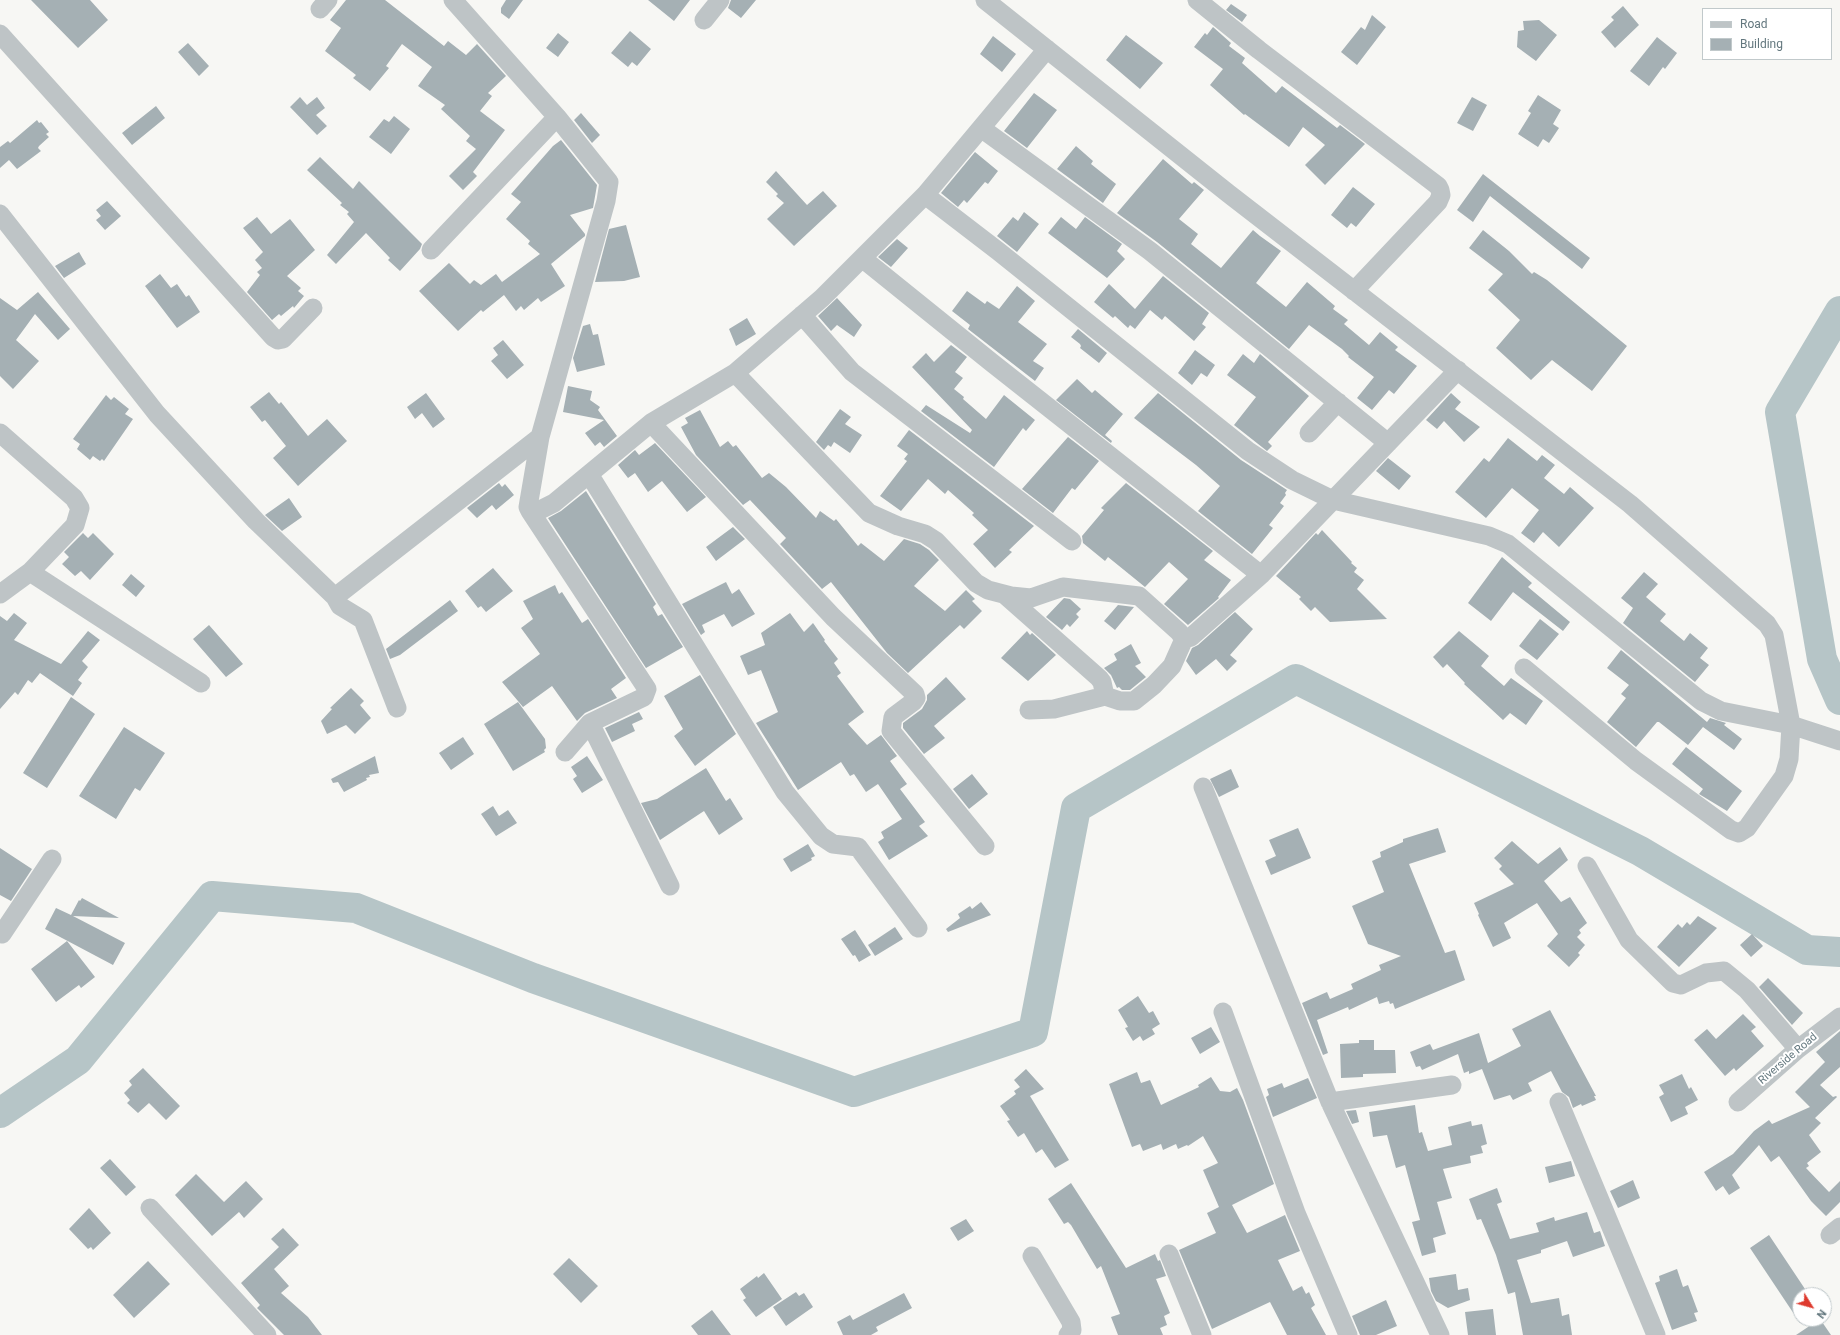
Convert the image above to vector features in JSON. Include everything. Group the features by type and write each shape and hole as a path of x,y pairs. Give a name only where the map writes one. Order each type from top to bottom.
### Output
{"street":[{"path":"453,0 557,117 609,182 608,192 540,437 529,502 530,511 647,689 644,697 590,722 565,752"},
{"path":"704,20 720,0"},
{"path":"985,0 1222,189 1630,504 1767,624 1774,635 1791,725 1789,759 1784,776 1747,828 1739,833 1731,830 1636,761 1524,668"},
{"path":"1197,0 1259,50 1438,186 1441,195 1438,202 1354,291"},
{"path":"0,34 273,337 278,340 283,339 313,308"},
{"path":"530,511 541,511 548,507 651,423 735,373 802,315 925,195 1048,49"},
{"path":"431,250 557,117"},
{"path":"981,128 1150,250 1388,444"},
{"path":"925,195 998,251 1248,451 1292,480 1334,500 1489,536 1508,544 1701,701 1721,711 1791,725 1840,742"},
{"path":"0,214 157,414 256,521 335,597 340,606 363,620 397,708"},
{"path":"862,258 1261,575"},
{"path":"802,315 852,372 1072,540"},
{"path":"1184,639 1191,637 1261,575 1458,370"},
{"path":"735,373 869,513 898,526 925,534 936,541 976,583 988,590 1005,595 1031,598 1062,587 1139,596 1179,632 1184,639"},
{"path":"1309,433 1338,402"},
{"path":"651,423 834,617 915,694 916,698 913,702 893,717 891,731 985,846"},
{"path":"0,433 74,498 80,508 75,525 30,572 0,594"},
{"path":"335,597 540,437"},
{"path":"589,474 785,792 821,836 833,844 858,847 918,928"},
{"path":"30,572 201,683"},
{"path":"1005,595 1099,678 1102,682 1105,696"},
{"path":"1029,710 1054,709 1105,696 1129,702 1140,698 1172,666 1184,639"},
{"path":"590,722 670,886"},
{"path":"1203,787 1330,1102 1440,1335"},
{"path":"0,933 2,934 52,859"},
{"path":"1587,866 1629,940 1673,983 1681,985 1706,973 1724,971 1746,990 1798,1049"},
{"path":"1223,1012 1296,1213 1348,1335"},
{"name":"Riverside Road","path":"1738,1102 1798,1049 1840,1017"},
{"path":"1330,1102 1452,1085"},
{"path":"1558,1102 1656,1335"},
{"path":"150,1208 267,1335"},
{"path":"1169,1254 1202,1335"},
{"path":"1032,1256 1071,1322 1072,1330 1068,1335"}],"building":[{"path":"31,0 90,0 108,20 78,48"},
{"path":"346,0 385,0 444,46 448,41 466,55 477,44 506,76 488,93 492,96 480,111 505,130 473,172 477,176 463,190 449,176 476,149 466,141 470,136 441,109 445,105 418,86 432,67 402,44 386,66 389,68 370,91 353,78 356,75 325,51 341,28 330,20"},
{"path":"506,0 523,0 509,19 501,13 501,8"},
{"path":"648,0 690,0 674,21"},
{"path":"731,0 756,0 741,18 728,8"},
{"path":"1231,4 1247,15 1242,22 1226,10"},
{"path":"1623,6 1639,25 1615,48 1601,32 1614,20 1611,17"},
{"path":"1372,15 1386,27 1357,65 1341,52 1361,27 1365,30"},
{"path":"1539,20 1557,35 1536,61 1517,47 1518,31 1524,30 1523,21"},
{"path":"1213,27 1231,43 1229,46 1245,58 1242,63 1276,93 1282,86 1337,128 1340,125 1365,144 1325,185 1305,165 1325,145 1303,127 1289,147 1245,114 1244,115 1210,85 1223,69 1194,47 1205,33 1207,35"},
{"path":"630,31 651,49 637,66 632,62 628,67 611,53"},
{"path":"558,33 569,42 558,57 546,48"},
{"path":"1126,35 1163,63 1140,89 1106,60"},
{"path":"993,36 1016,54 1002,72 980,54"},
{"path":"1657,37 1677,53 1665,69 1663,67 1649,86 1630,71"},
{"path":"188,43 209,66 199,76 178,52"},
{"path":"1034,93 1057,110 1027,148 1004,131"},
{"path":"1538,95 1561,110 1553,124 1559,128 1549,143 1543,139 1538,147 1518,134 1531,113 1528,111"},
{"path":"300,97 307,105 317,97 325,108 316,115 327,126 317,135 290,107"},
{"path":"1472,97 1487,105 1473,131 1457,123"},
{"path":"156,106 165,118 132,145 122,133"},
{"path":"581,113 600,135 592,143 574,120"},
{"path":"394,116 410,129 391,154 369,137 384,119 389,122"},
{"path":"37,120 39,123 41,122 49,132 46,134 49,137 38,148 41,151 17,169 9,160 0,168 0,147 8,141 10,143"},
{"path":"561,140 597,185 593,208 570,215 585,236 551,264 565,286 541,302 538,298 524,310 521,306 516,311 504,295 483,312 481,310 458,331 419,291 449,263 470,284 474,280 481,285 496,274 502,282 540,254 528,244 530,241 506,219 521,202 511,194 553,146"},
{"path":"1076,146 1093,161 1091,164 1116,184 1103,203 1057,169"},
{"path":"975,152 998,171 988,184 985,182 967,203 964,200 958,207 941,193"},
{"path":"320,157 353,189 359,181 422,244 420,249 400,271 388,260 390,258 366,233 336,264 327,255 354,222 347,214 349,212 340,205 342,203 307,170"},
{"path":"1163,159 1192,184 1194,182 1204,190 1179,219 1198,234 1191,244 1221,268 1253,230 1281,251 1256,283 1286,307 1307,282 1335,306 1333,309 1348,320 1344,324 1369,345 1380,332 1398,347 1395,350 1417,366 1394,394 1389,390 1372,410 1357,398 1374,377 1348,357 1349,356 1342,349 1309,325 1289,349 1157,242 1117,213"},
{"path":"776,171 807,205 823,191 837,206 794,246 767,219 784,203 776,196 778,194 766,182"},
{"path":"1483,174 1590,258 1582,269 1490,196 1473,222 1457,210"},
{"path":"1353,187 1375,204 1356,227 1351,223 1347,228 1331,215"},
{"path":"107,201 121,216 105,230 96,220 101,216 96,210"},
{"path":"1024,212 1039,224 1017,252 997,236 1013,217 1018,221"},
{"path":"257,217 271,234 290,219 315,250 287,276 301,288 298,291 304,296 294,308 293,306 281,316 279,314 272,320 247,292 260,275 257,272 262,268 255,260 263,252 243,228"},
{"path":"1061,217 1076,229 1085,217 1122,244 1117,251 1125,259 1107,278 1048,233"},
{"path":"626,225 640,277 624,281 595,282 609,229"},
{"path":"1483,230 1509,251 1532,274 1534,272 1547,280 1627,346 1592,391 1552,360 1531,380 1496,348 1520,320 1488,290 1503,274 1469,248"},
{"path":"897,239 908,248 891,267 878,257"},
{"path":"79,252 86,264 64,278 55,266"},
{"path":"160,274 171,288 177,284 186,297 189,295 200,312 177,328 145,286"},
{"path":"1163,276 1209,313 1202,324 1206,327 1194,341 1165,316 1162,320 1150,310 1135,329 1130,325 1128,328 1115,316 1113,318 1094,302 1109,284 1135,309"},
{"path":"1017,286 1035,301 1018,322 1047,344 1033,361 1044,368 1035,381 968,329 970,325 952,311 967,291 985,304 987,301 999,309"},
{"path":"38,292 70,329 58,340 35,314 16,340 39,361 13,389 0,376 0,298 17,310"},
{"path":"837,298 862,325 854,337 837,325 831,331 818,316"},
{"path":"747,318 756,334 736,346 729,329"},
{"path":"590,324 593,335 598,334 605,365 577,372 573,358 583,326"},
{"path":"1078,329 1107,353 1099,363 1080,348 1080,344 1071,337"},
{"path":"503,340 524,365 507,379 491,361 498,355 493,348"},
{"path":"951,345 967,357 955,372 963,378 954,389 964,397 963,399 986,419 1004,395 1035,420 1026,431 1023,428 994,467 921,411 926,405 970,433 972,430 912,367 926,353 934,362"},
{"path":"1195,350 1215,365 1207,377 1201,373 1192,385 1178,373"},
{"path":"1243,354 1254,363 1260,354 1309,396 1268,442 1272,446 1267,451 1234,425 1256,397 1227,375"},
{"path":"1077,379 1092,393 1095,390 1123,414 1105,435 1112,441 1111,443 1056,400"},
{"path":"568,386 592,391 590,400 600,407 598,410 617,436 604,447 600,442 595,446 585,433 604,420 563,412"},
{"path":"269,392 279,404 281,402 308,436 327,419 347,441 298,486 273,458 286,446 265,420 262,422 250,407"},
{"path":"426,393 445,419 433,428 422,413 415,419 407,407"},
{"path":"1158,393 1241,460 1287,490 1285,493 1286,495 1280,503 1284,506 1269,525 1273,528 1252,554 1198,511 1220,486 1196,465 1134,418"},
{"path":"1451,393 1461,402 1455,409 1480,427 1464,442 1444,421 1437,429 1426,420"},
{"path":"106,395 111,400 114,397 129,409 125,414 133,419 104,461 102,459 100,461 93,456 90,460 77,449 80,444 73,439"},
{"path":"840,409 851,417 845,424 862,435 850,453 834,442 831,447 828,445 824,450 816,442"},
{"path":"700,410 720,447 728,441 733,447 736,445 762,478 769,473 786,487 816,518 820,511 834,521 836,519 858,546 861,543 884,561 904,539 920,544 929,550 939,560 914,586 945,611 966,590 975,599 972,601 982,611 964,629 960,625 908,673 887,653 831,582 822,589 780,544 786,538 750,500 743,505 696,455 681,427 688,423 685,418"},
{"path":"909,430 1034,526 1009,550 1012,552 995,568 973,544 988,530 972,515 974,513 948,490 945,494 928,479 901,511 880,496 907,461 904,459 908,454 897,446"},
{"path":"1068,437 1099,461 1075,490 1072,488 1053,513 1022,489"},
{"path":"1508,438 1537,461 1542,455 1555,465 1544,478 1564,494 1570,487 1594,508 1559,547 1543,532 1534,543 1521,533 1539,510 1512,488 1486,518 1455,492 1484,458 1489,462"},
{"path":"655,443 706,497 687,512 662,481 648,492 635,473 628,478 618,465 635,450 639,455"},
{"path":"1388,458 1411,476 1399,490 1376,471"},
{"path":"499,483 502,487 505,484 514,495 496,510 492,505 477,518 467,508"},
{"path":"1126,483 1213,551 1204,560 1231,580 1218,597 1219,598 1188,625 1164,604 1188,579 1169,562 1145,587 1108,557 1105,561 1083,543 1082,536 1104,510 1101,508"},
{"path":"586,491 656,604 653,607 658,616 662,614 683,647 646,668 548,518 561,511"},
{"path":"289,498 302,517 282,531 265,515"},
{"path":"733,527 745,539 716,561 706,547"},
{"path":"1322,530 1357,568 1354,572 1364,580 1357,589 1387,619 1330,622 1315,607 1311,611 1299,599 1301,597 1276,576 1316,533 1318,535"},
{"path":"83,533 88,538 93,533 114,554 90,580 81,571 75,576 62,564 69,557 64,552"},
{"path":"1502,557 1532,583 1528,587 1570,622 1563,631 1513,592 1491,621 1468,603"},
{"path":"493,568 513,591 486,612 481,606 478,608 465,591"},
{"path":"1644,572 1658,584 1646,597 1666,614 1660,621 1684,641 1690,633 1708,648 1700,658 1709,665 1695,682 1623,623 1633,608 1621,598"},
{"path":"131,574 145,586 136,597 122,585"},
{"path":"726,582 732,594 739,589 755,614 732,627 724,614 702,625 705,632 701,635 682,604"},
{"path":"555,585 559,594 562,592 582,623 588,619 626,678 611,689 617,698 585,713 577,721 552,686 523,707 502,682 540,654 521,628 533,619 523,601"},
{"path":"1064,598 1070,599 1081,609 1076,614 1079,617 1070,627 1067,624 1062,630 1046,617"},
{"path":"450,600 458,611 400,655 390,659 386,649"},
{"path":"1118,605 1134,607 1115,630 1104,621"},
{"path":"1235,612 1253,629 1230,655 1237,661 1227,671 1216,659 1196,675 1186,661 1192,648 1198,645"},
{"path":"14,613 27,623 14,640 61,664 88,631 100,640 82,661 88,667 78,680 82,683 73,696 40,673 32,683 28,680 18,695 15,692 0,709 0,616 7,621"},
{"path":"790,613 804,632 813,623 825,640 824,641 838,659 834,663 841,673 837,676 864,712 848,724 867,745 881,735 897,756 890,761 907,784 900,789 925,822 919,826 928,836 889,860 878,842 884,838 881,832 902,819 878,784 866,792 854,774 850,776 841,762 798,790 756,723 778,712 761,670 748,675 740,656 765,645 761,633"},
{"path":"1540,619 1559,634 1537,660 1519,646"},
{"path":"209,625 243,664 226,677 193,639"},
{"path":"1027,631 1030,635 1032,633 1056,655 1028,681 1001,658"},
{"path":"1459,631 1489,656 1481,666 1504,686 1511,678 1543,701 1526,725 1510,713 1503,720 1464,684 1465,683 1447,664 1443,668 1433,657"},
{"path":"1131,644 1141,663 1135,666 1146,677 1130,690 1122,690 1119,687 1117,688 1111,675 1104,668 1117,660 1114,654"},
{"path":"1621,650 1707,722 1710,718 1726,723 1724,725 1742,739 1734,750 1703,727 1688,745 1659,722 1657,722 1636,747 1607,722 1626,698 1621,694 1629,685 1607,668"},
{"path":"700,675 736,734 695,766 674,736 683,729 664,696"},
{"path":"946,677 966,699 934,726 945,738 924,754 903,728 903,723 922,709 927,700 927,695"},
{"path":"351,688 364,701 360,705 371,718 355,734 346,725 327,734 321,721 332,709 330,708"},
{"path":"71,697 95,714 47,788 23,773"},
{"path":"518,702 545,739 546,748 544,750 545,752 513,771 484,724"},
{"path":"639,712 643,719 632,724 635,731 612,742 605,728"},
{"path":"124,727 165,753 140,791 135,788 116,819 79,796"},
{"path":"463,737 474,754 451,770 439,753"},
{"path":"1686,747 1742,791 1727,811 1699,794 1703,789 1672,764"},
{"path":"375,756 379,773 369,775 370,777 366,778 367,780 344,792 338,782 333,783 331,779"},
{"path":"587,756 603,780 582,793 573,779 577,776 571,767"},
{"path":"706,768 726,801 730,798 743,819 719,835 704,811 660,840 641,803 657,799"},
{"path":"1231,769 1239,787 1219,797 1210,779"},
{"path":"972,774 988,794 969,809 953,789"},
{"path":"493,806 499,816 508,810 517,823 496,836 481,814"},
{"path":"1298,828 1311,858 1271,875 1265,861 1276,856 1269,840"},
{"path":"1438,828 1446,852 1409,864 1445,953 1455,950 1465,980 1395,1009 1393,1003 1390,1004 1389,1001 1379,1004 1377,997 1349,1010 1348,1007 1317,1020 1328,1053 1323,1055 1302,1003 1327,992 1330,999 1353,989 1351,984 1381,970 1379,965 1401,956 1368,944 1352,906 1384,892 1372,861 1381,857 1380,852 1403,842 1403,839"},
{"path":"1512,841 1538,864 1560,847 1568,860 1544,881 1561,902 1570,897 1587,923 1579,930 1581,933 1577,937 1585,945 1578,953 1580,955 1569,967 1547,946 1558,934 1537,903 1504,923 1511,938 1493,947 1478,915 1479,914 1474,903 1514,884 1499,869 1502,866 1494,858"},
{"path":"808,844 815,856 811,858 812,860 791,872 783,859"},
{"path":"0,848 32,869 11,901 0,895"},
{"path":"82,898 119,918 73,916 125,943 113,965 45,929 56,908 71,915 79,900 80,901"},
{"path":"981,902 991,915 948,932 946,929 960,918 958,914 970,906 972,909"},
{"path":"1698,916 1717,928 1679,967 1657,947 1678,924 1682,928 1687,922 1690,925"},
{"path":"895,927 903,939 875,956 868,945"},
{"path":"855,930 871,955 859,962 841,939"},
{"path":"1752,934 1763,946 1751,957 1740,945"},
{"path":"67,941 95,977 81,988 79,985 56,1002 31,969"},
{"path":"1768,978 1803,1013 1792,1025 1759,987"},
{"path":"1138,996 1149,1013 1153,1011 1160,1024 1152,1029 1155,1034 1143,1041 1140,1036 1133,1041 1125,1028 1128,1027 1118,1010"},
{"path":"1550,1010 1596,1096 1594,1096 1596,1100 1582,1106 1581,1104 1573,1108 1569,1097 1562,1092 1551,1071 1528,1083 1532,1091 1513,1100 1510,1095 1494,1100 1482,1069 1469,1074 1469,1071 1464,1073 1458,1054 1422,1070 1420,1066 1416,1067 1410,1052 1430,1044 1433,1050 1479,1033 1488,1063 1521,1046 1512,1029"},
{"path":"1743,1014 1756,1027 1751,1031 1764,1046 1736,1071 1734,1068 1725,1076 1694,1040 1707,1029 1716,1039"},
{"path":"1211,1027 1220,1042 1200,1054 1191,1038"},
{"path":"1840,1031 1840,1067 1820,1085 1833,1097 1837,1097 1815,1118 1821,1123 1809,1135 1821,1152 1807,1163 1809,1166 1806,1168 1829,1192 1840,1181 1840,1202 1826,1216 1811,1201 1779,1156 1771,1162 1759,1145 1732,1175 1740,1188 1729,1195 1723,1186 1716,1191 1704,1172 1733,1154 1754,1131 1769,1120 1772,1124 1810,1107 1795,1092 1825,1062 1816,1052"},
{"path":"1359,1040 1374,1040 1374,1050 1395,1050 1396,1073 1363,1074 1363,1077 1341,1078 1340,1044 1359,1043"},
{"path":"143,1068 180,1106 166,1120 149,1103 138,1113 127,1103 130,1100 124,1093 132,1085 129,1081"},
{"path":"1026,1069 1044,1089 1030,1096 1069,1160 1055,1168 1042,1149 1036,1153 1024,1133 1018,1137 1007,1121 1010,1120 1000,1106 1016,1094 1014,1091 1020,1087 1014,1080"},
{"path":"1137,1072 1141,1083 1150,1080 1161,1105 1199,1087 1198,1085 1211,1077 1220,1091 1230,1092 1237,1088 1243,1100 1274,1184 1232,1205 1247,1233 1285,1215 1300,1251 1278,1260 1293,1291 1302,1286 1306,1294 1309,1292 1315,1305 1311,1308 1326,1335 1287,1335 1270,1302 1212,1329 1179,1250 1216,1233 1207,1213 1219,1207 1203,1170 1218,1163 1203,1136 1188,1146 1187,1145 1178,1149 1176,1144 1163,1150 1161,1144 1143,1151 1140,1144 1132,1147 1109,1084"},
{"path":"1682,1074 1689,1089 1691,1087 1698,1100 1685,1107 1688,1114 1671,1122 1659,1097 1664,1094 1659,1085"},
{"path":"1308,1078 1317,1098 1273,1117 1266,1097 1269,1095 1267,1089 1282,1083 1284,1088"},
{"path":"1415,1105 1419,1133 1422,1132 1428,1151 1452,1145 1448,1127 1471,1121 1472,1126 1482,1124 1487,1144 1481,1146 1483,1153 1470,1156 1471,1163 1443,1169 1452,1198 1437,1202 1446,1234 1433,1238 1436,1252 1422,1256 1412,1222 1420,1220 1405,1165 1396,1168 1387,1135 1373,1137 1369,1112"},
{"path":"1356,1110 1359,1122 1352,1124 1346,1111"},
{"path":"110,1159 136,1187 126,1196 100,1168"},
{"path":"1571,1161 1575,1176 1549,1183 1545,1167"},
{"path":"196,1174 224,1202 246,1181 263,1199 244,1218 239,1212 212,1236 175,1195"},
{"path":"1633,1180 1640,1198 1618,1208 1610,1191"},
{"path":"1071,1183 1126,1268 1155,1254 1158,1261 1160,1260 1166,1276 1156,1279 1170,1313 1164,1316 1167,1325 1160,1328 1163,1335 1118,1335 1111,1317 1120,1314 1101,1266 1097,1269 1071,1225 1068,1222 1064,1224 1048,1199"},
{"path":"1497,1188 1502,1202 1497,1204 1510,1239 1539,1232 1536,1223 1554,1217 1555,1221 1587,1212 1594,1233 1600,1231 1605,1246 1573,1257 1567,1241 1541,1250 1541,1253 1517,1260 1531,1303 1559,1298 1562,1316 1569,1314 1572,1335 1523,1335 1515,1292 1508,1294 1496,1255 1481,1219 1477,1220 1469,1199"},
{"path":"89,1208 111,1233 93,1250 91,1247 88,1249 69,1229"},
{"path":"966,1219 974,1231 958,1241 950,1228"},
{"path":"283,1228 299,1245 274,1269 289,1286 281,1293 308,1317 322,1335 284,1335 257,1308 260,1305 241,1283 279,1247 271,1239"},
{"path":"1769,1235 1804,1287 1792,1287 1792,1311 1750,1248"},
{"path":"569,1258 598,1286 581,1303 553,1274"},
{"path":"148,1261 170,1284 134,1318 113,1295"},
{"path":"1677,1269 1683,1287 1688,1285 1698,1312 1694,1313 1697,1321 1672,1330 1655,1283 1660,1281 1659,1276"},
{"path":"764,1273 782,1299 756,1317 743,1300 746,1298 740,1289 757,1276 758,1278"},
{"path":"1456,1274 1458,1290 1468,1288 1470,1300 1448,1308 1436,1301 1431,1291 1429,1278"},
{"path":"796,1292 799,1296 804,1293 813,1307 786,1326 773,1307"},
{"path":"904,1293 912,1308 876,1327 878,1331 871,1335 843,1335 837,1322 850,1315 853,1320"},
{"path":"1386,1300 1397,1326 1376,1335 1360,1335 1352,1316"},
{"path":"1493,1309 1496,1335 1468,1335 1465,1312"},
{"path":"712,1310 731,1335 698,1335 691,1326"},
{"path":"1808,1327 1826,1327 1831,1335 1796,1335"}],"waterway":[{"path":"1840,311 1780,412 1822,659 1840,700"},
{"path":"0,1113 78,1060 212,896 356,908 533,978 854,1092 1033,1032 1076,808 1296,679 1640,851 1807,950 1840,952"}]}
